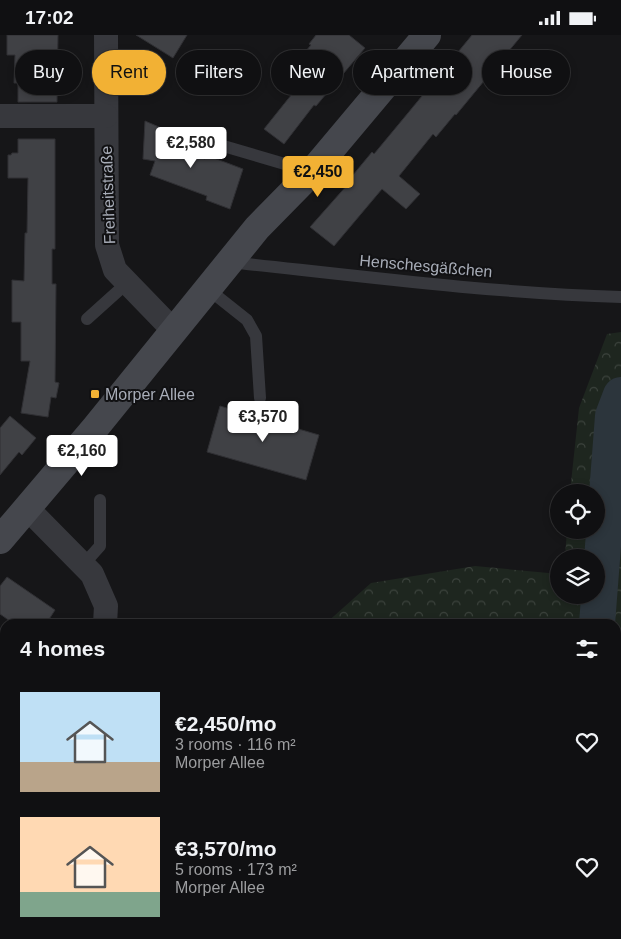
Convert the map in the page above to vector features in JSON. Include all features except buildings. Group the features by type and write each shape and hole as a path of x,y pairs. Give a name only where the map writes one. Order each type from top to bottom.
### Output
{"street":[{"name":"Freiheitstraße","path":"106,35 107,245 115,270 174,331"},
{"path":"0,540 28,509 229,262 262,223 312,173 427,35"},
{"path":"0,116 106,116"},
{"path":"28,509 92,574 106,607 105,619"}],"lane":[{"path":"196,138 312,173"},
{"name":"Henschesgäßchen","path":"229,262 434,284 584,296 621,297"},
{"path":"86,319 127,283"},
{"path":"208,289 247,320 256,336 260,398"},
{"path":"83,565 100,546 100,500"}],"green space":[{"path":"621,332 621,619 331,619 371,583 475,566 550,573 550,604 605,604 605,549 566,549 566,539 605,539 605,484 571,484 579,408 607,334"}],"waterway":[{"path":"597,619 613,416 621,395"}],"place":[{"name":"Morper Allee","path":"95,394"}]}
